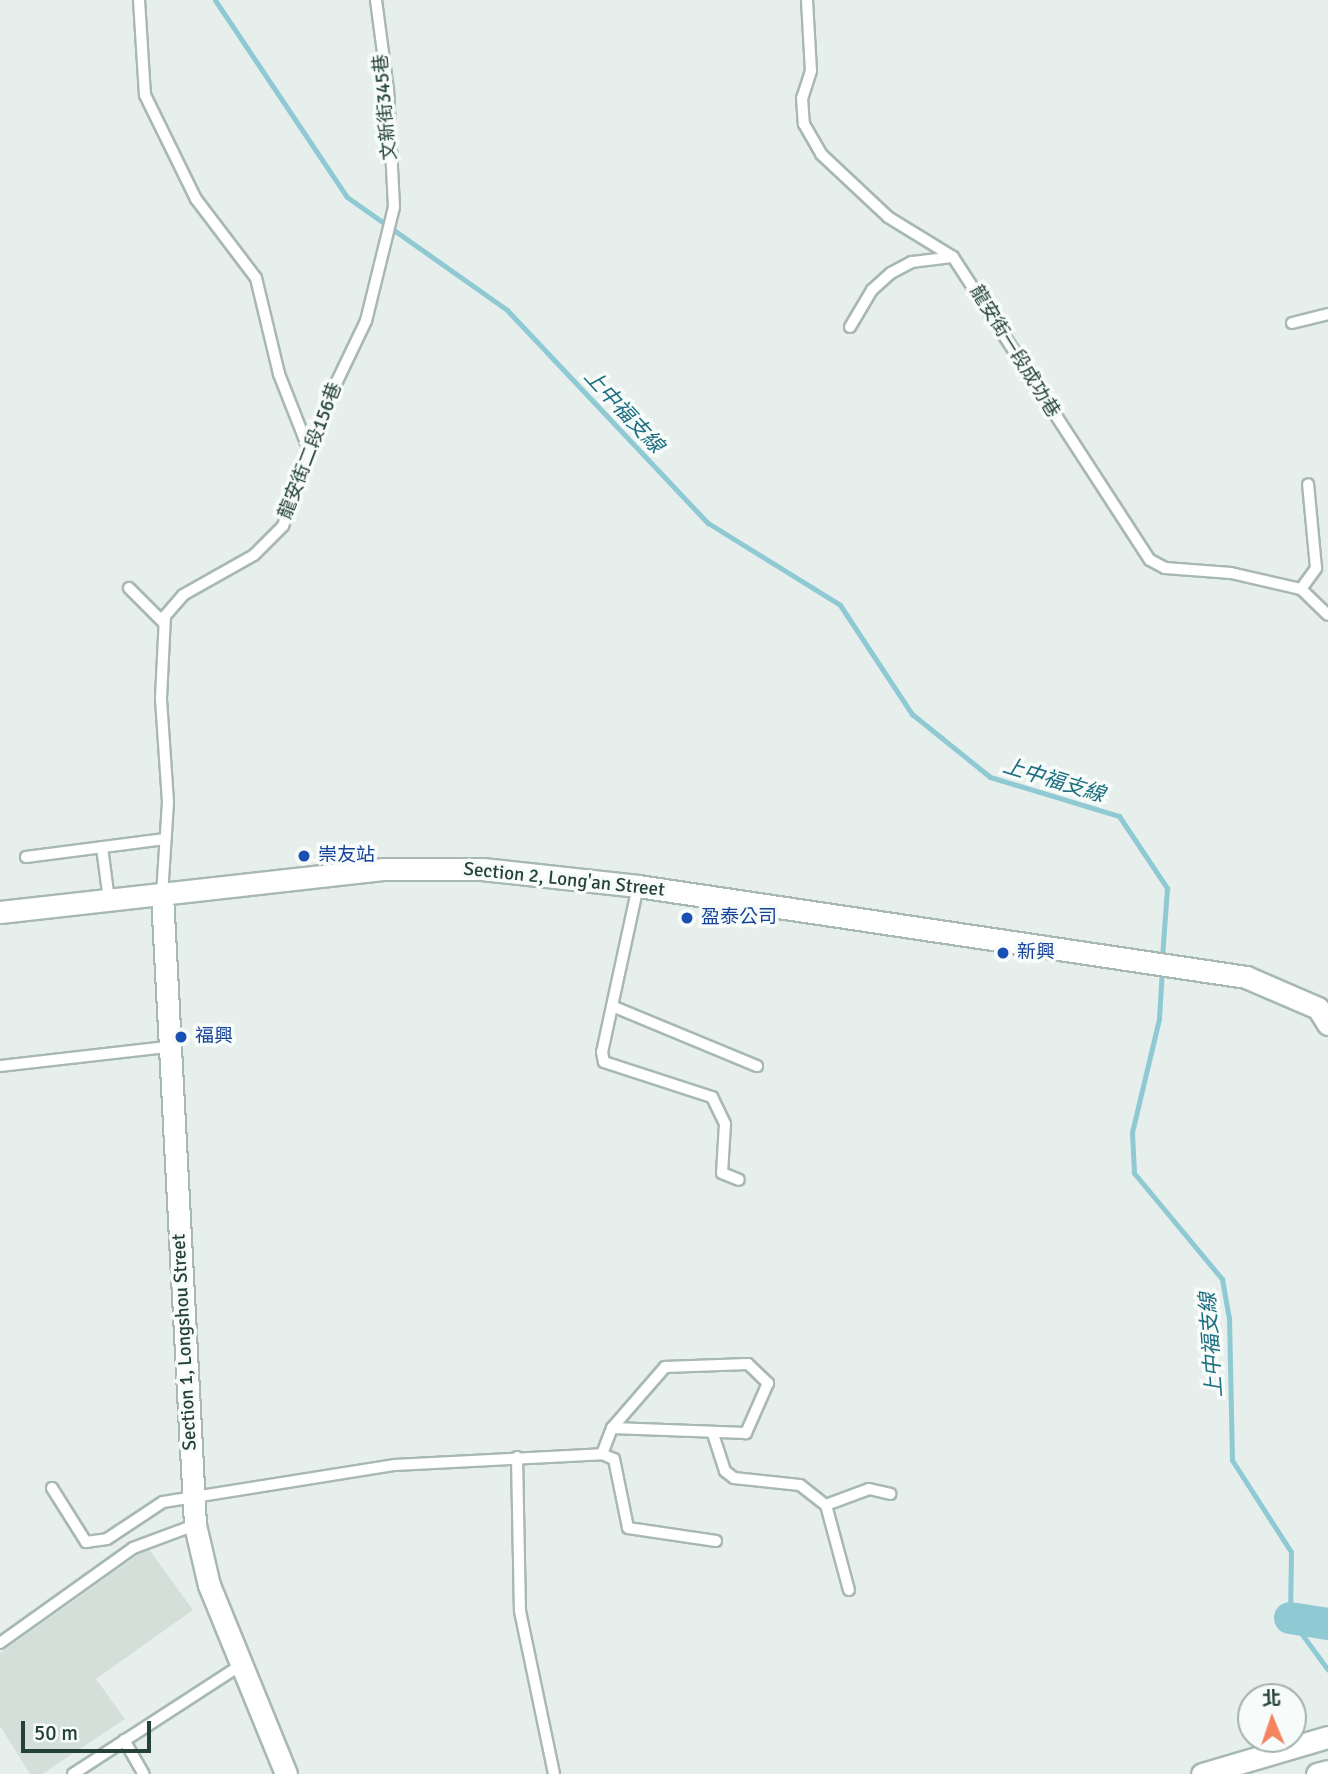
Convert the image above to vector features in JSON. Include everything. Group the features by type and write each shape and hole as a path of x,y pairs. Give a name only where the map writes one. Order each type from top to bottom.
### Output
{"street":[{"name":"Section 2, Long'an Street","path":"0,912 383,869 482,869 638,886 1246,977 1325,1010"},
{"name":"Section 1, Longshou Street","path":"162,895 166,1046 194,1525 209,1585 286,1774"},
{"path":"1202,1774 1328,1737"},
{"path":"1317,1774 1328,1771"}],"lane":[{"path":"139,0 145,95 196,199 257,278 279,374 309,450"},
{"name":"文新街345巷","path":"376,0 388,90 393,214 384,250"},
{"name":"龍安街一段成功巷","path":"807,0 811,71 802,98 804,124 821,154 888,217 953,257 1150,560 1165,568 1231,573 1301,589"},
{"name":"龍安街二段156巷","path":"164,622 183,595 254,555 283,526 309,450 366,321 384,250"},
{"path":"850,327 872,290 891,273 912,262 953,257"},
{"path":"1292,323 1328,314"},
{"path":"1308,484 1316,568 1301,589 1328,615"},
{"path":"129,588 164,622 165,839 162,895"},
{"path":"26,857 165,839"},
{"path":"102,847 109,900"},
{"path":"638,886 602,1052 604,1062 712,1097 725,1124 722,1172 739,1180"},
{"path":"612,1006 757,1066"},
{"path":"0,1066 166,1046"},
{"path":"602,1454 612,1428 665,1367 748,1364 768,1382 746,1433 612,1428"},
{"path":"713,1433 725,1471 734,1478 800,1485 826,1505 849,1590"},
{"path":"52,1488 86,1542 107,1539 163,1502 395,1465 602,1454 614,1459 628,1528 716,1542"},
{"path":"517,1457 520,1611 554,1774"},
{"path":"826,1505 869,1489 890,1494"},
{"path":"0,1643 133,1548 194,1525"},
{"path":"73,1774 242,1665"},
{"path":"124,1740 144,1774"}],"shaded area":[{"path":"148,1548 193,1610 96,1679 125,1719 42,1774 30,1774 0,1726 0,1653"}],"waterway":[{"name":"上中福支線","path":"215,0 347,197 507,310 708,523 840,605 912,714 990,777 1119,816 1167,888 1162,958"},
{"name":"上中福支線","path":"1162,968 1159,1019 1132,1132 1134,1173 1222,1279 1229,1317 1232,1460 1291,1552 1290,1618 1328,1670"},
{"path":"1290,1618 1328,1624"}],"place":[{"name":"崇友站","path":"304,856"},
{"name":"盈泰公司","path":"687,918"},
{"name":"新興","path":"1003,953"},
{"name":"福興","path":"181,1037"}]}
